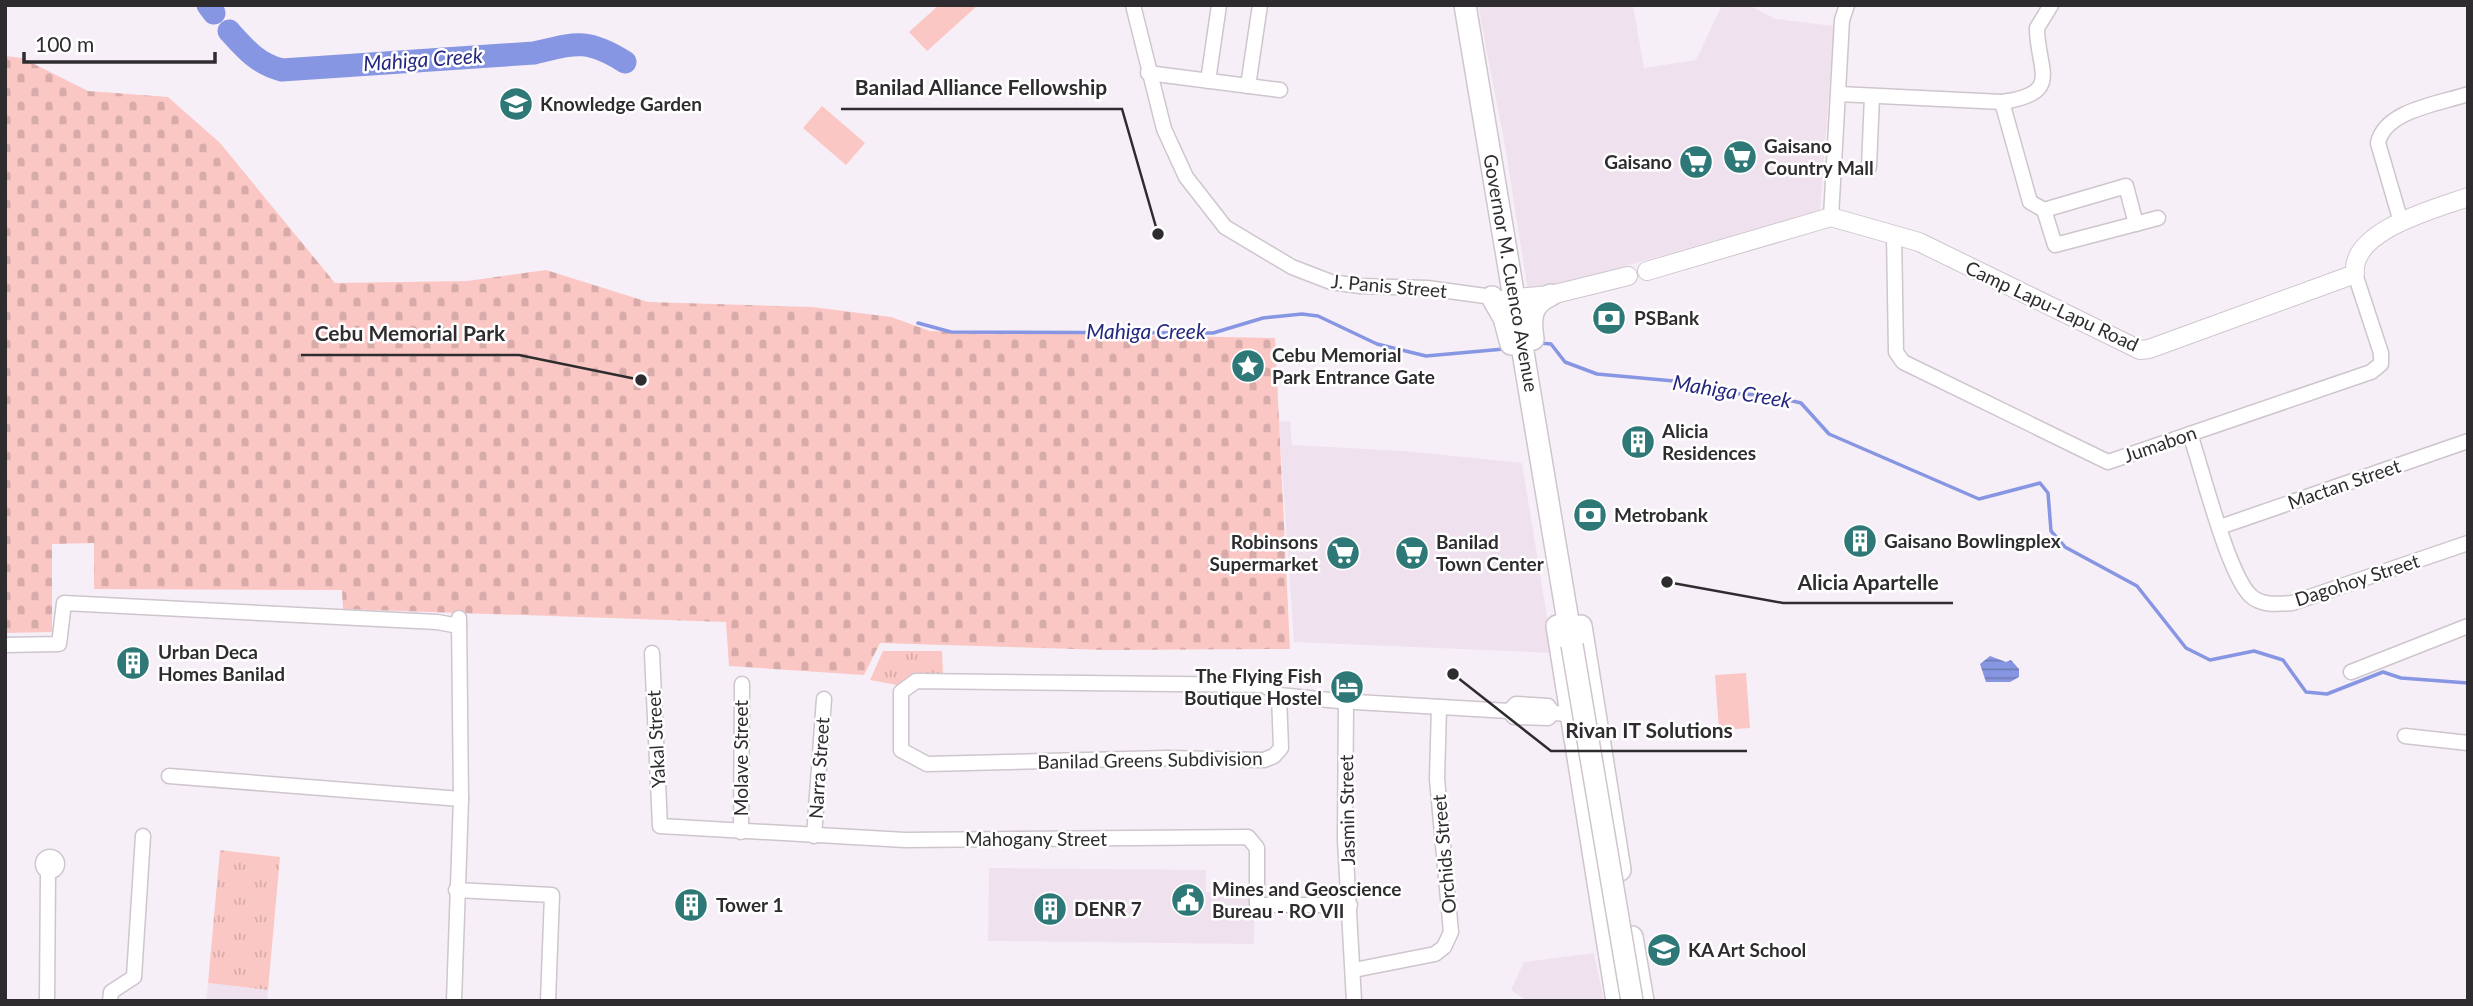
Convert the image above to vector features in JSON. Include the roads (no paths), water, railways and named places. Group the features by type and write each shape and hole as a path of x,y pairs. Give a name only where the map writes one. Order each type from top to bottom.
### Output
{"main road":[{"name":"Governor M. Cuenco Avenue","path":"1465,5 1572,645 1620,1000"},
{"path":"1492,297 1502,313 1520,331 1534,308 1551,295"},
{"path":"1530,382 1543,465"},
{"name":"Governor M. Cuenco Avenue","path":"1555,540 1562,714 1593,854 1620,1000"},
{"name":"Governor M. Cuenco Avenue","path":"1555,540 1581,628 1643,1001"},
{"path":"1593,854 1617,850"},
{"path":"1600,897 1615,902 1624,893"}],"street":[{"name":"J. Panis Street","path":"1133,5 1164,129 1186,177 1225,227 1292,267 1331,282 1360,286 1427,288 1516,298"},
{"path":"1208,81 1219,5"},
{"path":"1248,86 1260,5"},
{"path":"1647,271 1830,217 1842,20 1847,5"},
{"path":"1839,94 2002,102 2026,98 2043,80 2045,67 2037,28 2051,5"},
{"path":"1148,73 1280,90"},
{"path":"2401,222 2378,143 2380,132 2395,118 2468,94"},
{"path":"1869,167 1872,96"},
{"path":"2002,102 2028,197 2044,210 2055,245 2158,218"},
{"path":"2044,210 2126,186 2136,224"},
{"path":"2355,274 2354,267 2362,250 2375,236 2401,222 2468,197"},
{"name":"Camp Lapu-Lapu Road","path":"1830,217 1919,242 2140,350 2355,274"},
{"name":"Jumabon","path":"1894,234 1896,352 1903,362 2108,462 2371,372 2381,364 2381,353 2355,274"},
{"path":"1516,298 1551,295 1628,276"},
{"name":"Dagohoy Street","path":"2190,434 2236,577 2252,597 2270,604 2292,603 2468,543"},
{"name":"Mactan Street","path":"2220,527 2468,441"},
{"path":"5,645 59,644 64,603 459,622 461,799 454,1001"},
{"path":"2351,672 2468,626"},
{"name":"Yakal Street","path":"652,653 660,826"},
{"name":"Banilad Greens Subdivision","path":"916,681 1264,685 1279,695 1281,748 1274,756 1264,760 1167,758 928,764 901,750 901,692 916,681"},
{"name":"Molave Street","path":"741,684 741,832"},
{"path":"1279,695 1346,702 1509,711 1516,704 1548,706 1562,714"},
{"name":"Narra Street","path":"814,836 824,699"},
{"name":"Jasmin Street","path":"1346,702 1345,840 1354,1001"},
{"name":"Orchids Street","path":"1354,970 1435,954 1444,947 1451,932 1437,779 1439,707"},
{"path":"2405,736 2468,743"},
{"path":"169,776 461,799"},
{"name":"Mahogany Street","path":"660,826 905,840 1248,837 1257,848 1257,905 1350,905"},
{"path":"110,1001 111,992 134,977 143,836"},
{"path":"47,1001 48,872"},
{"path":"456,890 552,895 548,1001"}],"water":[{"path":"1990,656 2006,662 2011,660 2019,669 2019,677 2010,682 1986,682 1980,664"}],"waterway":[{"name":"Mahiga Creek","path":"208,5 214,13"},
{"name":"Mahiga Creek","path":"229,31 259,60 282,70 534,53 571,45 601,49 625,62"},
{"name":"Mahiga Creek","path":"918,323 951,332 1213,333 1263,318 1302,314 1318,316 1377,344 1426,356 1504,349"},
{"name":"Mahiga Creek","path":"1539,343 1551,344 1565,362 1597,374 1685,382 1729,393 1772,396 1801,403 1829,434 1979,499 2040,483 2048,493 2051,531 2065,547 2137,586 2186,648 2210,660 2254,651 2283,660 2306,692 2327,694 2383,672 2401,678 2468,683"}],"place":[{"name":"Knowledge Garden","path":"516,104"},
{"name":"Gaisano Country Mall","path":"1740,157"},
{"name":"Gaisano","path":"1696,162"},
{"name":"Banilad Alliance Fellowship","path":"1158,234"},
{"name":"PSBank","path":"1609,318"},
{"name":"Cebu Memorial Park Entrance Gate","path":"1248,366"},
{"name":"Cebu Memorial Park","path":"641,380"},
{"name":"Alicia Residences","path":"1638,442"},
{"name":"Metrobank","path":"1590,515"},
{"name":"Gaisano Bowlingplex","path":"1860,541"},
{"name":"Robinsons Supermarket","path":"1343,553"},
{"name":"Banilad Town Center","path":"1412,553"},
{"name":"Alicia Apartelle","path":"1667,582"},
{"name":"Urban Deca Homes Banilad","path":"133,663"},
{"name":"Rivan IT Solutions","path":"1453,674"},
{"name":"The Flying Fish Boutique Hostel","path":"1347,687"},
{"name":"Mines and Geoscience Bureau - RO VII","path":"1188,900"},
{"name":"Tower 1","path":"691,905"},
{"name":"DENR 7","path":"1050,909"},
{"name":"KA Art School","path":"1664,950"}]}
